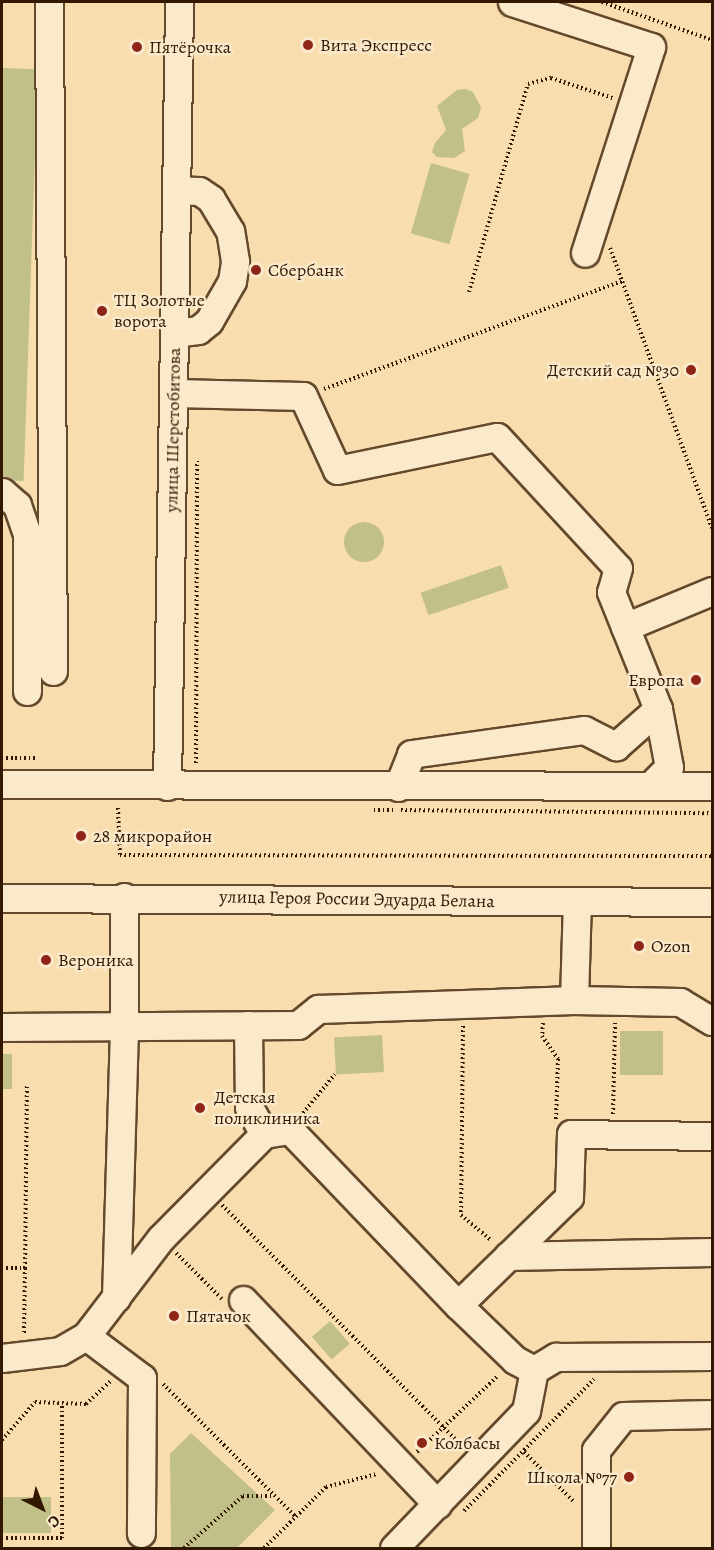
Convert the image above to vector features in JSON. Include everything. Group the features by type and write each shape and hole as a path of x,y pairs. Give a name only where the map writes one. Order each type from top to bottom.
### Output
{"street":[{"path":"49,2 53,671"},
{"name":"улица Шерстобитова","path":"167,786 179,2"},
{"path":"512,2 651,47 632,104 596,246"},
{"path":"174,333 198,330 208,321 232,280 235,261 230,231 211,199 199,191 176,190"},
{"path":"173,393 303,396 337,470 497,437 618,568 611,592 658,709 669,767 651,785"},
{"path":"2,492 17,505 27,534 27,691"},
{"path":"625,627 712,591"},
{"path":"398,787 411,754 584,730 616,746 658,709"},
{"path":"2,784 398,787 712,786"},
{"path":"116,1298 124,1026 124,897"},
{"name":"улица Героя России Эдуарда Белана","path":"2,898 712,902"},
{"path":"574,1000 577,901"},
{"path":"2,1027 298,1025 318,1009 464,1002 574,1000 680,1002 712,1021"},
{"path":"248,1025 249,1107 515,1360 534,1370"},
{"path":"13,1357 60,1351 86,1336 161,1238 209,1191 277,1132"},
{"path":"458,1305 569,1197 571,1134 712,1136"},
{"path":"508,1256 712,1252"},
{"path":"243,1300 448,1510"},
{"path":"86,1336 134,1373 141,1533"},
{"path":"394,1548 448,1510 478,1460 526,1412 534,1370 556,1357 712,1356"},
{"path":"596,1536 596,1450 623,1416 712,1414"}],"path":[{"path":"602,2 712,40"},
{"path":"469,292 528,84 551,78 632,104"},
{"path":"596,246 622,281 712,528"},
{"path":"303,396 622,281"},
{"path":"2,758 38,758"},
{"path":"129,808 117,808 120,855 712,856"},
{"path":"367,810 712,813"},
{"path":"543,1001 542,1036 558,1059 556,1130"},
{"path":"613,1134 616,1001"},
{"path":"464,1002 461,1215 508,1256"},
{"path":"277,1132 335,1074"},
{"path":"13,1357 25,1268 27,1086"},
{"path":"209,1191 441,1428 478,1460"},
{"path":"161,1238 222,1299 243,1300"},
{"path":"2,1268 25,1268"},
{"path":"2,1440 35,1402 86,1404 134,1373 165,1384 296,1517"},
{"path":"448,1510 524,1452 598,1375"},
{"path":"2,1538 62,1538 62,1403"},
{"path":"524,1452 596,1536"},
{"path":"184,1548 243,1496 275,1496"}],"green space":[{"path":"2,68 38,69 24,481 2,480"},
{"path":"466,89 473,92 481,107 478,118 462,129 465,151 454,158 437,157 432,152 435,143 446,130 437,106 457,90"},
{"path":"431,163 469,174 449,244 411,233"},
{"path":"364,522 378,528 384,542 378,556 364,562 350,556 344,542 350,528"},
{"path":"501,565 509,588 428,615 421,593"},
{"path":"620,1031 663,1031 663,1075 620,1075"},
{"path":"382,1035 384,1072 336,1074 334,1038"},
{"path":"2,1054 12,1054 12,1089 2,1089"},
{"path":"330,1321 350,1344 332,1359 312,1337"},
{"path":"191,1433 275,1510 237,1548 171,1548 170,1454"},
{"path":"2,1497 51,1497 51,1533 2,1533"}],"place":[{"name":"Вита Экспресс","path":"308,45"},
{"name":"Пятёрочка","path":"137,47"},
{"name":"Сбербанк","path":"256,270"},
{"name":"ТЦ Золотые ворота","path":"102,311"},
{"name":"Детский сад №30","path":"691,370"},
{"name":"Европа","path":"696,680"},
{"name":"28 микрорайон","path":"81,836"},
{"name":"Ozon","path":"639,946"},
{"name":"Вероника","path":"46,960"},
{"name":"Детская поликлиника","path":"200,1108"},
{"name":"Пятачок","path":"174,1316"},
{"name":"Колбасы","path":"422,1443"},
{"name":"Школа №77","path":"629,1477"}]}
